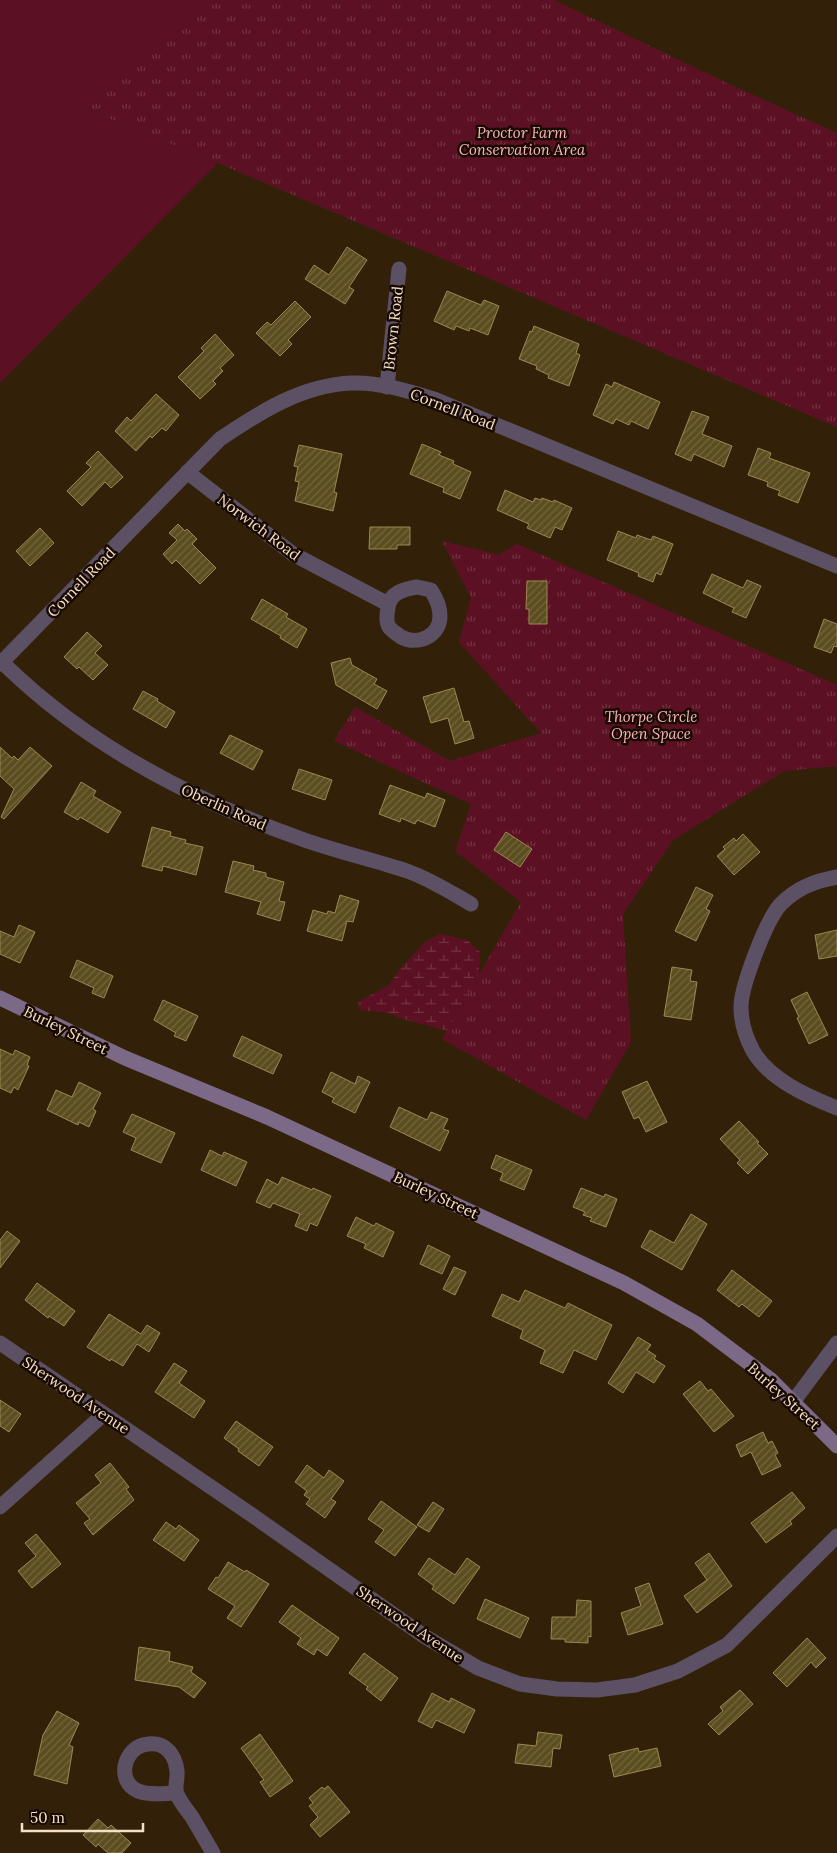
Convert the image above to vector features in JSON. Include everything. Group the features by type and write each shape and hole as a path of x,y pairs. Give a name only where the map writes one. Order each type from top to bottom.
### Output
{"main road":[{"name":"Burley Street","path":"0,998 125,1058 267,1117 624,1283 697,1324 771,1380 837,1446"}],"street":[{"name":"Brown Road","path":"387,387 399,269"},
{"name":"Cornell Road","path":"1,663 220,439 256,414 289,399 321,387 353,383 387,387 434,399 837,566"},
{"name":"Norwich Road","path":"187,472 292,554 388,604"},
{"name":"Oberlin Road","path":"1,663 25,686 112,751 172,784 258,824 316,844 408,871 471,904"},
{"path":"837,877 817,881 798,890 779,906 761,940 746,980 741,1006 744,1029 754,1051 770,1070 791,1086 837,1108"},
{"name":"Sherwood Avenue","path":"0,1343 249,1513 424,1636 478,1668 520,1684 557,1690 597,1690 635,1686 678,1671 727,1645 837,1536"},
{"path":"793,1402 837,1343"},
{"path":"0,1506 104,1414"},
{"path":"176,1793 213,1853"}],"green space":[{"path":"0,0 198,0 81,107 218,163 0,383"},
{"name":"Proctor Farm Conservation Area","path":"198,0 554,0 727,83 837,133 837,427 218,163 81,107"},
{"name":"Thorpe Circle Open Space","path":"442,541 499,555 517,544 837,685 837,766 784,771 673,840 623,914 631,1042 586,1120 442,1039 521,902 455,851 471,804 334,741 355,707 450,761 541,733 459,642 471,598"},
{"path":"440,934 467,940 480,952 479,969 481,985 448,1031 384,1012 360,1010 358,1002 389,985 400,969 425,942"}],"building":[{"path":"347,247 367,260 349,287 354,290 345,304 305,279 314,265 329,275"},
{"path":"447,291 481,305 484,300 499,306 488,335 470,328 469,331 456,326 454,330 434,321"},
{"path":"295,301 311,317 288,340 292,344 280,356 256,333 267,322 271,325"},
{"path":"534,326 579,344 576,353 580,355 569,386 548,378 549,375 536,369 537,366 519,359 530,331 532,332"},
{"path":"215,334 234,355 220,368 223,371 213,381 216,384 200,399 178,377 204,351 201,348"},
{"path":"614,382 660,402 648,429 631,421 629,425 616,419 613,424 593,415 606,384 612,387"},
{"path":"156,394 179,415 166,431 162,428 152,438 150,436 136,451 115,431 127,417 131,421"},
{"path":"692,411 709,417 702,434 732,446 724,467 694,454 691,461 675,454"},
{"path":"422,444 441,452 439,455 454,461 453,464 471,472 460,499 443,492 444,488 410,474"},
{"path":"299,445 342,454 334,492 337,493 333,511 295,501 299,482 295,481 298,467 294,466"},
{"path":"758,448 771,453 769,458 810,473 798,503 778,495 780,491 767,486 768,482 748,475"},
{"path":"98,451 123,477 111,488 105,482 82,506 67,491 91,467 86,463"},
{"path":"505,490 533,502 535,498 541,500 542,498 553,502 554,500 572,508 562,530 555,527 550,538 527,528 529,524 497,510"},
{"path":"178,524 185,531 187,529 197,539 192,544 216,568 200,584 176,560 172,564 163,554 177,540 169,533"},
{"path":"370,527 410,527 410,545 397,545 397,549 369,549"},
{"path":"40,528 54,543 30,566 16,551"},
{"path":"618,531 636,538 637,535 651,540 653,536 673,544 661,575 656,573 653,582 638,576 639,573 607,560"},
{"path":"712,574 743,588 747,580 761,586 746,618 732,612 734,608 703,593"},
{"path":"527,581 547,581 547,624 529,624 529,609 526,609"},
{"path":"262,599 288,614 286,617 307,629 297,648 280,638 281,636 251,619"},
{"path":"824,619 837,624 837,647 834,646 831,653 814,647"},
{"path":"87,632 102,646 95,653 108,665 93,680 64,657"},
{"path":"350,658 352,665 377,679 374,684 387,691 377,709 336,685 331,663"},
{"path":"454,688 464,722 469,721 474,738 455,744 448,718 431,723 423,697"},
{"path":"143,691 158,699 157,701 175,712 166,728 133,709"},
{"path":"230,735 263,751 253,770 220,753"},
{"path":"0,747 12,758 14,756 18,760 30,747 52,766 4,819 1,817 14,789 0,776"},
{"path":"299,769 332,780 325,800 292,789"},
{"path":"81,782 96,791 93,796 121,812 108,833 80,817 78,820 64,812"},
{"path":"390,785 425,798 427,793 445,800 435,827 417,820 415,824 401,818 400,822 379,814"},
{"path":"152,827 171,832 170,836 186,840 185,843 203,847 196,875 163,866 162,871 142,866"},
{"path":"506,832 532,849 520,867 494,850"},
{"path":"743,834 760,852 734,875 717,856 725,849 723,847 734,838 736,841"},
{"path":"233,861 254,866 253,870 266,873 266,877 284,882 279,901 285,902 280,921 257,914 261,902 225,892"},
{"path":"696,887 713,895 706,909 710,911 696,941 675,931"},
{"path":"340,895 359,901 353,922 347,921 342,941 307,931 313,910 327,914 328,911 335,913"},
{"path":"19,925 35,932 20,963 0,954 0,931 14,937"},
{"path":"837,930 837,956 819,959 815,935"},
{"path":"77,960 113,976 104,998 92,993 94,988 70,977"},
{"path":"672,967 692,970 690,981 697,982 691,1020 664,1016"},
{"path":"807,992 828,1035 809,1044 791,1000"},
{"path":"163,1000 198,1016 186,1041 174,1036 176,1033 154,1020"},
{"path":"242,1036 282,1055 273,1074 233,1056"},
{"path":"0,1049 13,1055 15,1050 30,1057 27,1065 29,1066 18,1090 14,1087 11,1093 0,1088"},
{"path":"331,1072 355,1084 358,1076 370,1082 355,1113 332,1102 334,1098 322,1092"},
{"path":"647,1081 667,1122 646,1132 639,1117 634,1119 622,1092"},
{"path":"79,1082 101,1093 93,1109 96,1111 89,1127 79,1122 78,1125 47,1110 56,1090 72,1097"},
{"path":"399,1107 427,1120 431,1112 448,1119 443,1129 449,1131 440,1151 390,1127"},
{"path":"132,1114 175,1133 161,1163 131,1150 136,1138 123,1132"},
{"path":"739,1121 768,1154 748,1174 737,1163 740,1160 720,1139"},
{"path":"210,1150 222,1156 224,1152 247,1162 236,1186 201,1170"},
{"path":"496,1155 532,1170 524,1190 500,1180 503,1173 491,1168"},
{"path":"282,1177 331,1196 317,1226 310,1223 307,1231 295,1226 300,1214 273,1203 270,1208 256,1202 267,1179 278,1185"},
{"path":"581,1188 604,1197 605,1194 617,1199 606,1227 590,1221 592,1218 583,1215 585,1212 573,1207"},
{"path":"691,1214 707,1224 682,1270 641,1247 650,1230 674,1243"},
{"path":"356,1217 374,1226 376,1223 394,1232 383,1257 364,1248 366,1244 347,1236"},
{"path":"7,1231 20,1241 0,1268 0,1240"},
{"path":"428,1245 450,1256 442,1274 420,1264"},
{"path":"454,1267 466,1272 455,1295 443,1289"},
{"path":"732,1270 772,1301 759,1317 742,1304 739,1307 717,1290"},
{"path":"37,1283 75,1311 64,1326 49,1316 48,1318 25,1300"},
{"path":"525,1290 565,1308 568,1303 612,1325 596,1360 574,1350 563,1373 540,1363 545,1350 520,1338 523,1330 492,1316 502,1294 519,1302"},
{"path":"109,1314 141,1334 147,1325 160,1333 149,1352 137,1344 123,1366 111,1359 110,1361 87,1347"},
{"path":"638,1337 651,1345 647,1350 656,1356 654,1359 665,1366 654,1383 636,1372 623,1393 608,1383"},
{"path":"174,1363 187,1371 179,1383 205,1401 194,1418 155,1392"},
{"path":"700,1381 708,1391 711,1389 734,1416 714,1432 683,1394"},
{"path":"0,1400 21,1414 9,1432 0,1426"},
{"path":"236,1421 273,1447 259,1466 224,1438"},
{"path":"763,1432 768,1443 772,1441 778,1453 775,1455 781,1466 762,1475 751,1452 741,1457 736,1445"},
{"path":"110,1463 129,1487 126,1489 134,1500 93,1535 84,1523 90,1519 76,1503 101,1483 95,1475"},
{"path":"307,1465 324,1478 329,1470 344,1481 331,1499 336,1502 325,1518 306,1504 310,1499 304,1495 307,1491 295,1482"},
{"path":"792,1492 805,1508 790,1521 792,1524 766,1543 751,1523"},
{"path":"381,1501 417,1527 395,1556 375,1542 384,1530 368,1519"},
{"path":"433,1502 444,1509 429,1532 417,1525"},
{"path":"166,1522 176,1529 179,1525 199,1540 184,1561 153,1540"},
{"path":"36,1534 61,1564 32,1588 18,1571 36,1556 25,1543"},
{"path":"709,1553 732,1586 697,1613 684,1596 707,1580 695,1563"},
{"path":"429,1558 455,1575 467,1558 480,1567 454,1604 432,1589 434,1586 418,1574"},
{"path":"228,1562 269,1584 241,1627 227,1618 235,1606 208,1589"},
{"path":"649,1583 663,1624 628,1635 621,1613 641,1606 635,1588"},
{"path":"485,1599 529,1618 520,1638 477,1619"},
{"path":"577,1600 591,1601 591,1637 588,1636 588,1643 565,1642 565,1639 551,1639 552,1617 576,1617"},
{"path":"292,1605 339,1638 327,1656 317,1649 314,1655 297,1644 301,1638 279,1622"},
{"path":"807,1638 826,1658 816,1668 811,1662 787,1687 773,1673"},
{"path":"139,1647 170,1652 169,1661 193,1667 191,1672 206,1683 194,1698 179,1687 135,1680"},
{"path":"364,1653 398,1678 381,1701 366,1689 368,1687 349,1673"},
{"path":"740,1690 753,1704 719,1735 708,1724 723,1711 720,1707"},
{"path":"432,1693 449,1702 451,1698 475,1710 464,1733 436,1720 432,1728 418,1721"},
{"path":"57,1711 79,1723 69,1745 73,1747 67,1784 34,1775 43,1735"},
{"path":"538,1732 562,1735 560,1749 553,1748 551,1767 515,1763 518,1744 536,1746"},
{"path":"260,1734 293,1781 270,1797 260,1782 264,1780 241,1748"},
{"path":"638,1748 639,1752 657,1748 661,1766 614,1777 609,1755"},
{"path":"328,1786 350,1812 320,1837 310,1825 318,1817 309,1806 313,1803 309,1798 322,1787 324,1789"},
{"path":"98,1819 108,1828 111,1825 131,1843 122,1853 108,1853 98,1844 96,1847 83,1835"}]}
